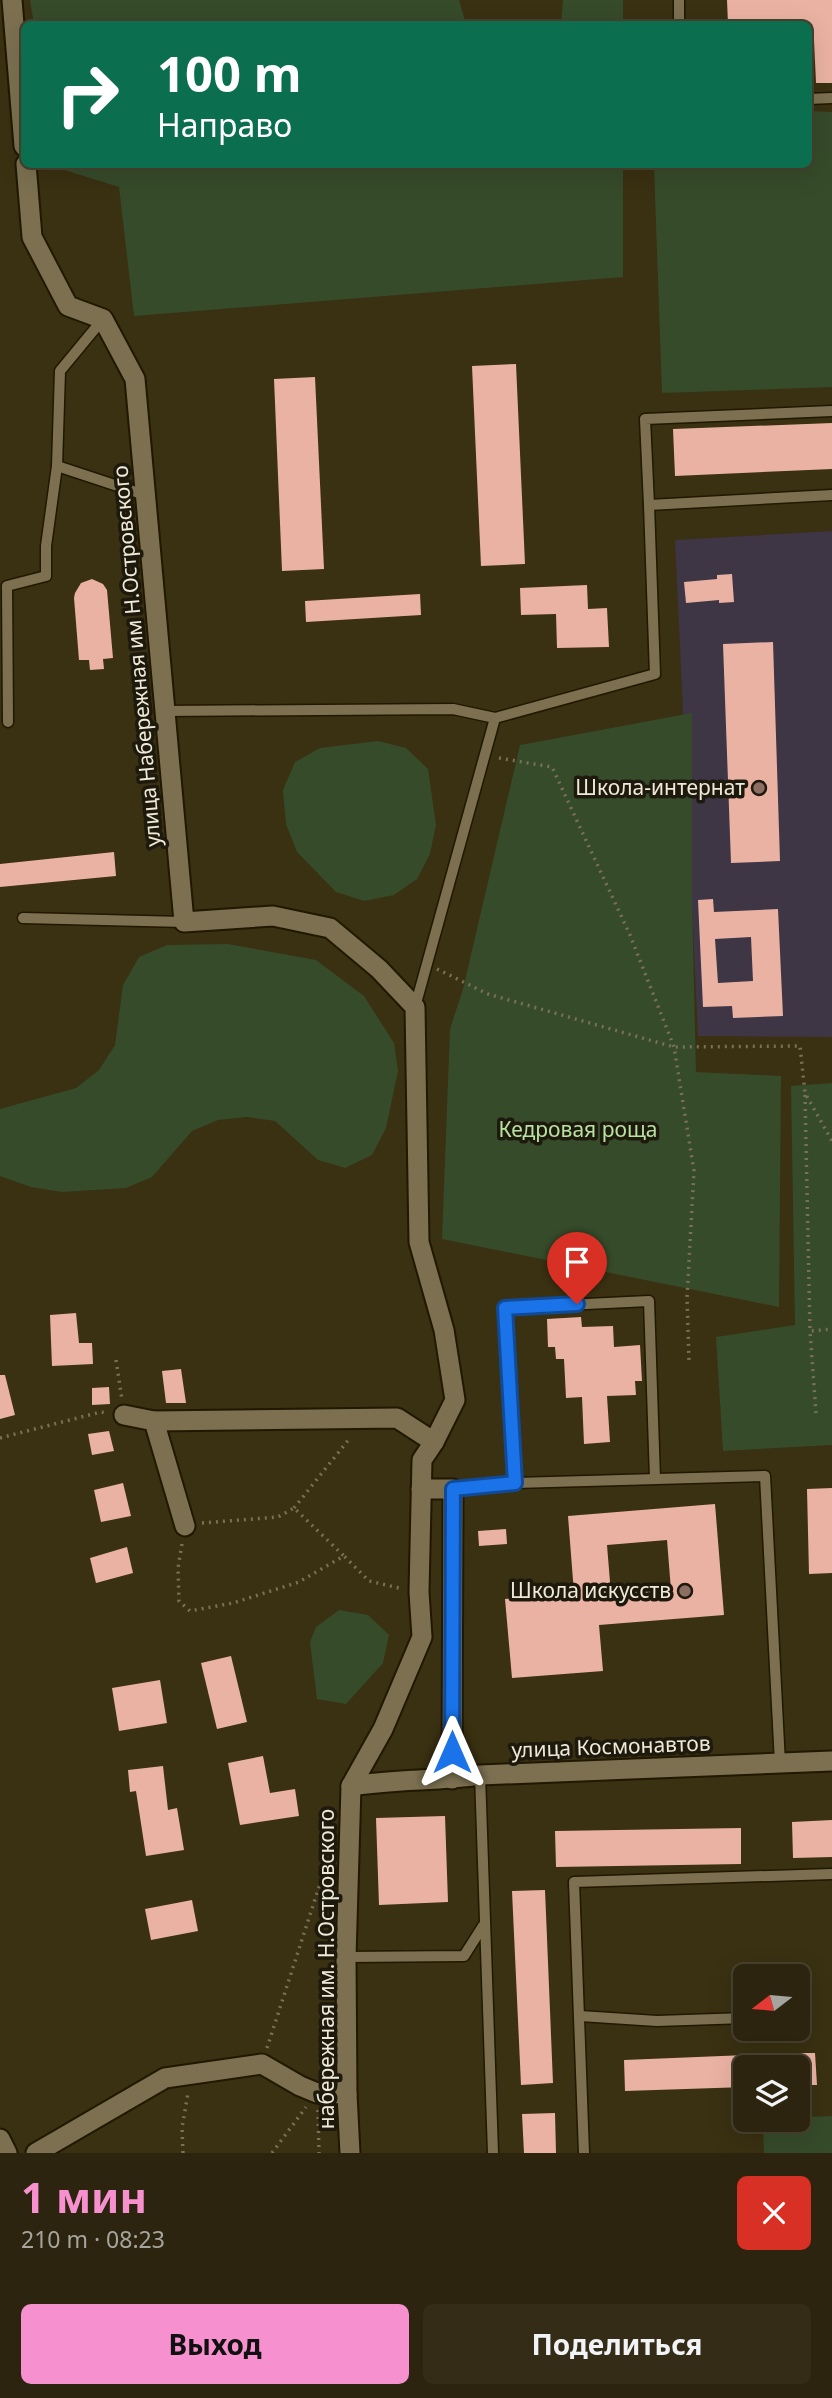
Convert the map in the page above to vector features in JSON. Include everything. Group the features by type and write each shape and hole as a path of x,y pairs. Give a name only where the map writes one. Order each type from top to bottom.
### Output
{"street":[{"path":"12,0 21,110"},
{"path":"26,168 32,237 68,306 103,319"},
{"name":"улица Набережная им Н.Островского","path":"103,319 135,380 184,922"},
{"path":"184,922 273,916 330,928 379,969 415,1007 419,1242 444,1330 454,1400 422,1461 419,1592 422,1637 383,1729 351,1786"},
{"path":"124,1415 154,1421 397,1418 434,1442"},
{"path":"154,1421 185,1526"},
{"path":"421,1489 453,1489 452,1779"},
{"name":"улица Космонавтов","path":"351,1786 381,1781 452,1779 480,1775 832,1761"},
{"name":"набережная им. Н.Островского","path":"350,2153 346,1957 351,1786"},
{"path":"36,2153 165,2078 262,2064 300,2086 317,2092 347,2094"},
{"path":"0,2139 7,2153"}],"lane":[{"path":"679,0 679,21"},
{"path":"812,99 832,98"},
{"path":"8,722 6,586 46,576 46,546 57,466 61,371 103,319"},
{"path":"164,711 453,709 495,718 656,674 645,419 832,411"},
{"path":"57,466 145,495"},
{"path":"649,505 832,495"},
{"path":"415,1007 495,718"},
{"path":"23,918 184,922"},
{"path":"515,1483 505,1308 649,1301 655,1479"},
{"path":"453,1489 515,1483 765,1476 780,1763"},
{"path":"480,1775 483,1925 493,2153"},
{"path":"584,2153 574,1882 832,1874"},
{"path":"346,1957 464,1956 483,1925"},
{"path":"580,2016 657,2021 733,2018"}],"path":[{"path":"486,755 552,768 630,935 674,1047 694,1171 687,1298 689,1360"},
{"path":"426,964 488,994 674,1047 800,1046 805,1093 810,1331 816,1413"},
{"path":"805,1093 832,1140"},
{"path":"810,1331 832,1329"},
{"path":"0,1438 101,1412 124,1415 116,1360"},
{"path":"344,1556 299,1582 233,1603 190,1611 180,1601 178,1568 185,1526 278,1517 295,1508 354,1432"},
{"path":"295,1508 369,1581 419,1592"},
{"path":"262,2064 330,1852"},
{"path":"183,2153 182,2128 191,2074"},
{"path":"272,2153 317,2092"},
{"path":"317,2092 319,2153"}],"shaded area":[{"name":"Школа-интернат","path":"832,531 832,1037 698,1036 675,540"}],"green space":[{"path":"30,0 459,0 465,21 34,21"},
{"path":"563,0 623,0 623,21 561,21"},
{"path":"812,111 832,112 832,387 662,393 654,168 812,168"},
{"path":"58,168 623,168 623,277 134,316 119,187"},
{"name":"Кедровая роща","path":"692,713 696,1072 781,1076 779,1307 442,1239 450,1029 463,989 520,745"},
{"path":"378,741 406,748 428,769 436,825 430,854 417,879 394,895 364,901 336,892 297,852 286,824 283,790 295,762 320,748"},
{"path":"228,944 316,960 364,996 394,1043 398,1071 386,1128 372,1155 345,1168 318,1160 275,1121 247,1117 218,1120 192,1131 152,1177 126,1188 62,1192 31,1187 0,1176 0,1109 76,1088 99,1070 115,1045 123,985 139,957 167,945"},
{"path":"832,1083 832,1445 723,1451 716,1337 795,1325 791,1086"},
{"path":"339,1610 368,1615 389,1635 383,1663 346,1704 317,1699 310,1642 316,1627"},
{"path":"832,2116 832,2153 764,2153 763,2132 810,2132 810,2117"}],"building":[{"path":"727,0 832,0 832,83 816,83 812,21 728,21"},
{"path":"516,364 525,564 481,566 472,366"},
{"path":"315,377 324,569 282,571 274,379"},
{"path":"832,423 832,469 675,476 673,429"},
{"path":"732,574 734,602 719,603 719,600 686,603 684,582 717,579 717,575"},
{"path":"92,579 103,584 107,590 113,658 103,659 104,669 90,670 89,660 79,660 74,598 81,583"},
{"path":"587,585 588,609 607,608 609,647 557,648 556,614 521,615 520,588"},
{"path":"420,594 421,615 306,622 305,601"},
{"path":"773,642 780,861 731,863 723,644"},
{"path":"114,852 116,876 0,887 0,864"},
{"path":"713,899 714,912 778,909 783,1016 733,1018 732,1006 703,1007 698,900","holes":["751,937 753,981 718,983 715,939"]},
{"path":"76,1313 79,1343 92,1343 93,1364 52,1366 50,1315"},
{"path":"581,1317 582,1327 613,1326 614,1347 640,1345 642,1381 635,1381 636,1395 607,1396 610,1442 584,1444 582,1397 566,1398 564,1359 556,1359 555,1347 548,1347 547,1319"},
{"path":"181,1369 186,1403 166,1403 162,1371"},
{"path":"0,1375 5,1375 15,1415 0,1419"},
{"path":"109,1387 110,1404 92,1405 92,1388"},
{"path":"109,1431 114,1451 92,1455 88,1434"},
{"path":"123,1483 131,1516 101,1522 94,1490"},
{"path":"832,1488 832,1573 809,1574 807,1489"},
{"name":"Школа искусcтв","path":"715,1504 724,1615 599,1625 603,1671 512,1678 505,1599 574,1593 568,1516","holes":["667,1540 671,1590 611,1594 607,1545"]},
{"path":"506,1529 507,1544 479,1546 478,1531"},
{"path":"127,1547 133,1573 96,1583 90,1558"},
{"path":"231,1656 247,1722 217,1729 201,1663"},
{"path":"160,1680 167,1723 119,1731 112,1688"},
{"path":"263,1756 270,1793 295,1789 299,1816 240,1825 228,1763"},
{"path":"163,1766 168,1810 177,1808 184,1850 146,1856 136,1791 130,1792 128,1770"},
{"path":"445,1816 448,1902 379,1905 376,1818"},
{"path":"832,1820 832,1857 793,1858 792,1822"},
{"path":"741,1828 741,1864 556,1867 555,1831"},
{"path":"545,1890 553,2083 521,2085 512,1891"},
{"path":"192,1900 198,1931 151,1940 145,1909"},
{"path":"815,2053 817,2085 810,2085 810,2055 798,2055"},
{"path":"733,2056 733,2087 625,2091 624,2060"},
{"path":"555,2113 556,2153 524,2153 522,2114"}],"place":[{"name":"Школа-интернат","path":"759,788"},
{"name":"Школа искусcтв","path":"685,1591"}],"route":[{"path":"452,1752 453,1489 515,1483 505,1308 577,1304"}]}
